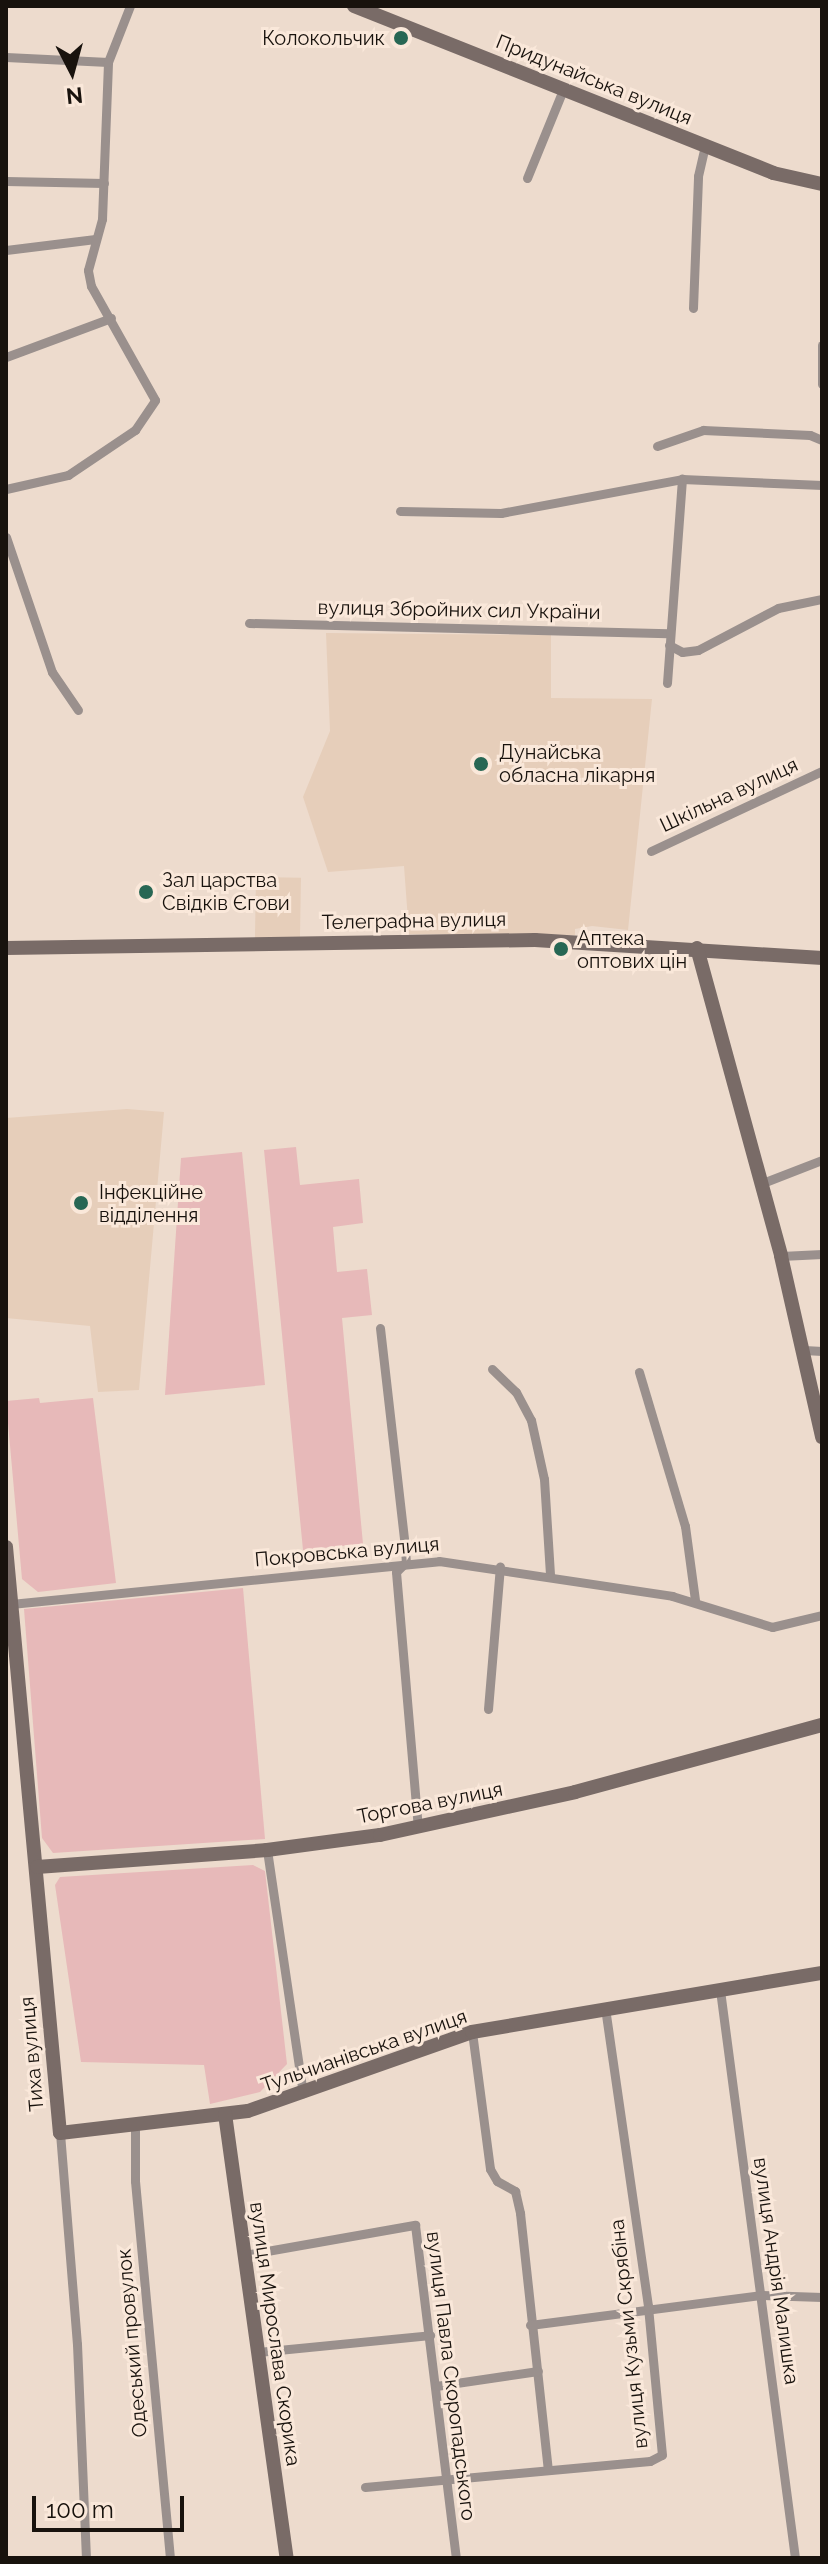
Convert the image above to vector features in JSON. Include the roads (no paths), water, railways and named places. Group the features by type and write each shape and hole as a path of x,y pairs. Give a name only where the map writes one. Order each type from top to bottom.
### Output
{"main road":[{"name":"Придунайська вулиця","path":"354,6 773,173 822,184"},
{"name":"Телеграфна вулиця","path":"6,948 503,940 697,948 822,958"},
{"path":"697,948 781,1256 822,1437"},
{"name":"Тиха вулиця","path":"6,1547 8,1604 37,1867 60,2133"},
{"name":"Торгова вулиця","path":"37,1867 267,1850 418,1828 588,1789 822,1725"},
{"name":"Тульчианівська вулиця","path":"60,2133 225,2114 303,2093 472,2032 822,1973"},
{"name":"вулиця Мирослава Скорика","path":"225,2114 287,2558"}],"street":[{"path":"6,489 68,475 135,430 155,400 88,270 104,183 108,62 130,6"},
{"path":"6,57 108,62"},
{"path":"527,178 563,90"},
{"path":"693,308 698,176 705,145"},
{"path":"6,181 104,183"},
{"path":"6,250 95,239"},
{"path":"6,357 111,318"},
{"path":"822,345 822,384"},
{"path":"657,446 703,430 810,435 822,440"},
{"path":"400,511 501,513 682,479 822,485"},
{"path":"667,683 668,633 682,479"},
{"path":"6,537 9,561 52,672 78,710"},
{"path":"669,645 682,652 698,650 778,608 822,599"},
{"name":"вулиця Збройних сил України","path":"249,623 668,633"},
{"name":"Шкільна вулиця","path":"651,851 822,771"},
{"path":"760,1184 822,1160"},
{"path":"781,1256 822,1254"},
{"path":"380,1328 406,1562 396,1572 418,1828"},
{"path":"804,1350 822,1351"},
{"path":"492,1369 516,1392 531,1420 544,1479 550,1575"},
{"path":"639,1372 685,1526 695,1600"},
{"name":"Покровська вулиця","path":"8,1604 406,1562 500,1567 695,1600 772,1627 822,1615"},
{"path":"488,1709 500,1567"},
{"path":"267,1850 303,2093"},
{"name":"вулиця Андрія Малишка","path":"720,1990 795,2558"},
{"name":"вулиця Кузьми Скрябіна","path":"365,2487 650,2461 662,2455 648,2306 605,2009"},
{"path":"472,2032 490,2169 515,2191 520,2213 548,2469"},
{"name":"Одеський провулок","path":"135,2124 135,2181 170,2558"},
{"name":"Тиха вулиця","path":"60,2133 77,2344 86,2558"},
{"name":"вулиця Павла Скоропадського","path":"244,2255 415,2225 456,2558"},
{"path":"530,2325 648,2306 762,2295 822,2297"},
{"path":"258,2352 430,2335"},
{"path":"436,2386 538,2371"}],"place":[{"name":"Колокольчик","path":"401,38"},
{"name":"Дунайська обласна лікарня","path":"481,764"},
{"name":"Зал царства Свідків Єгови","path":"146,892"},
{"name":"Аптека оптових цін","path":"561,949"},
{"name":"Інфекційне відділення","path":"81,1203"}]}
